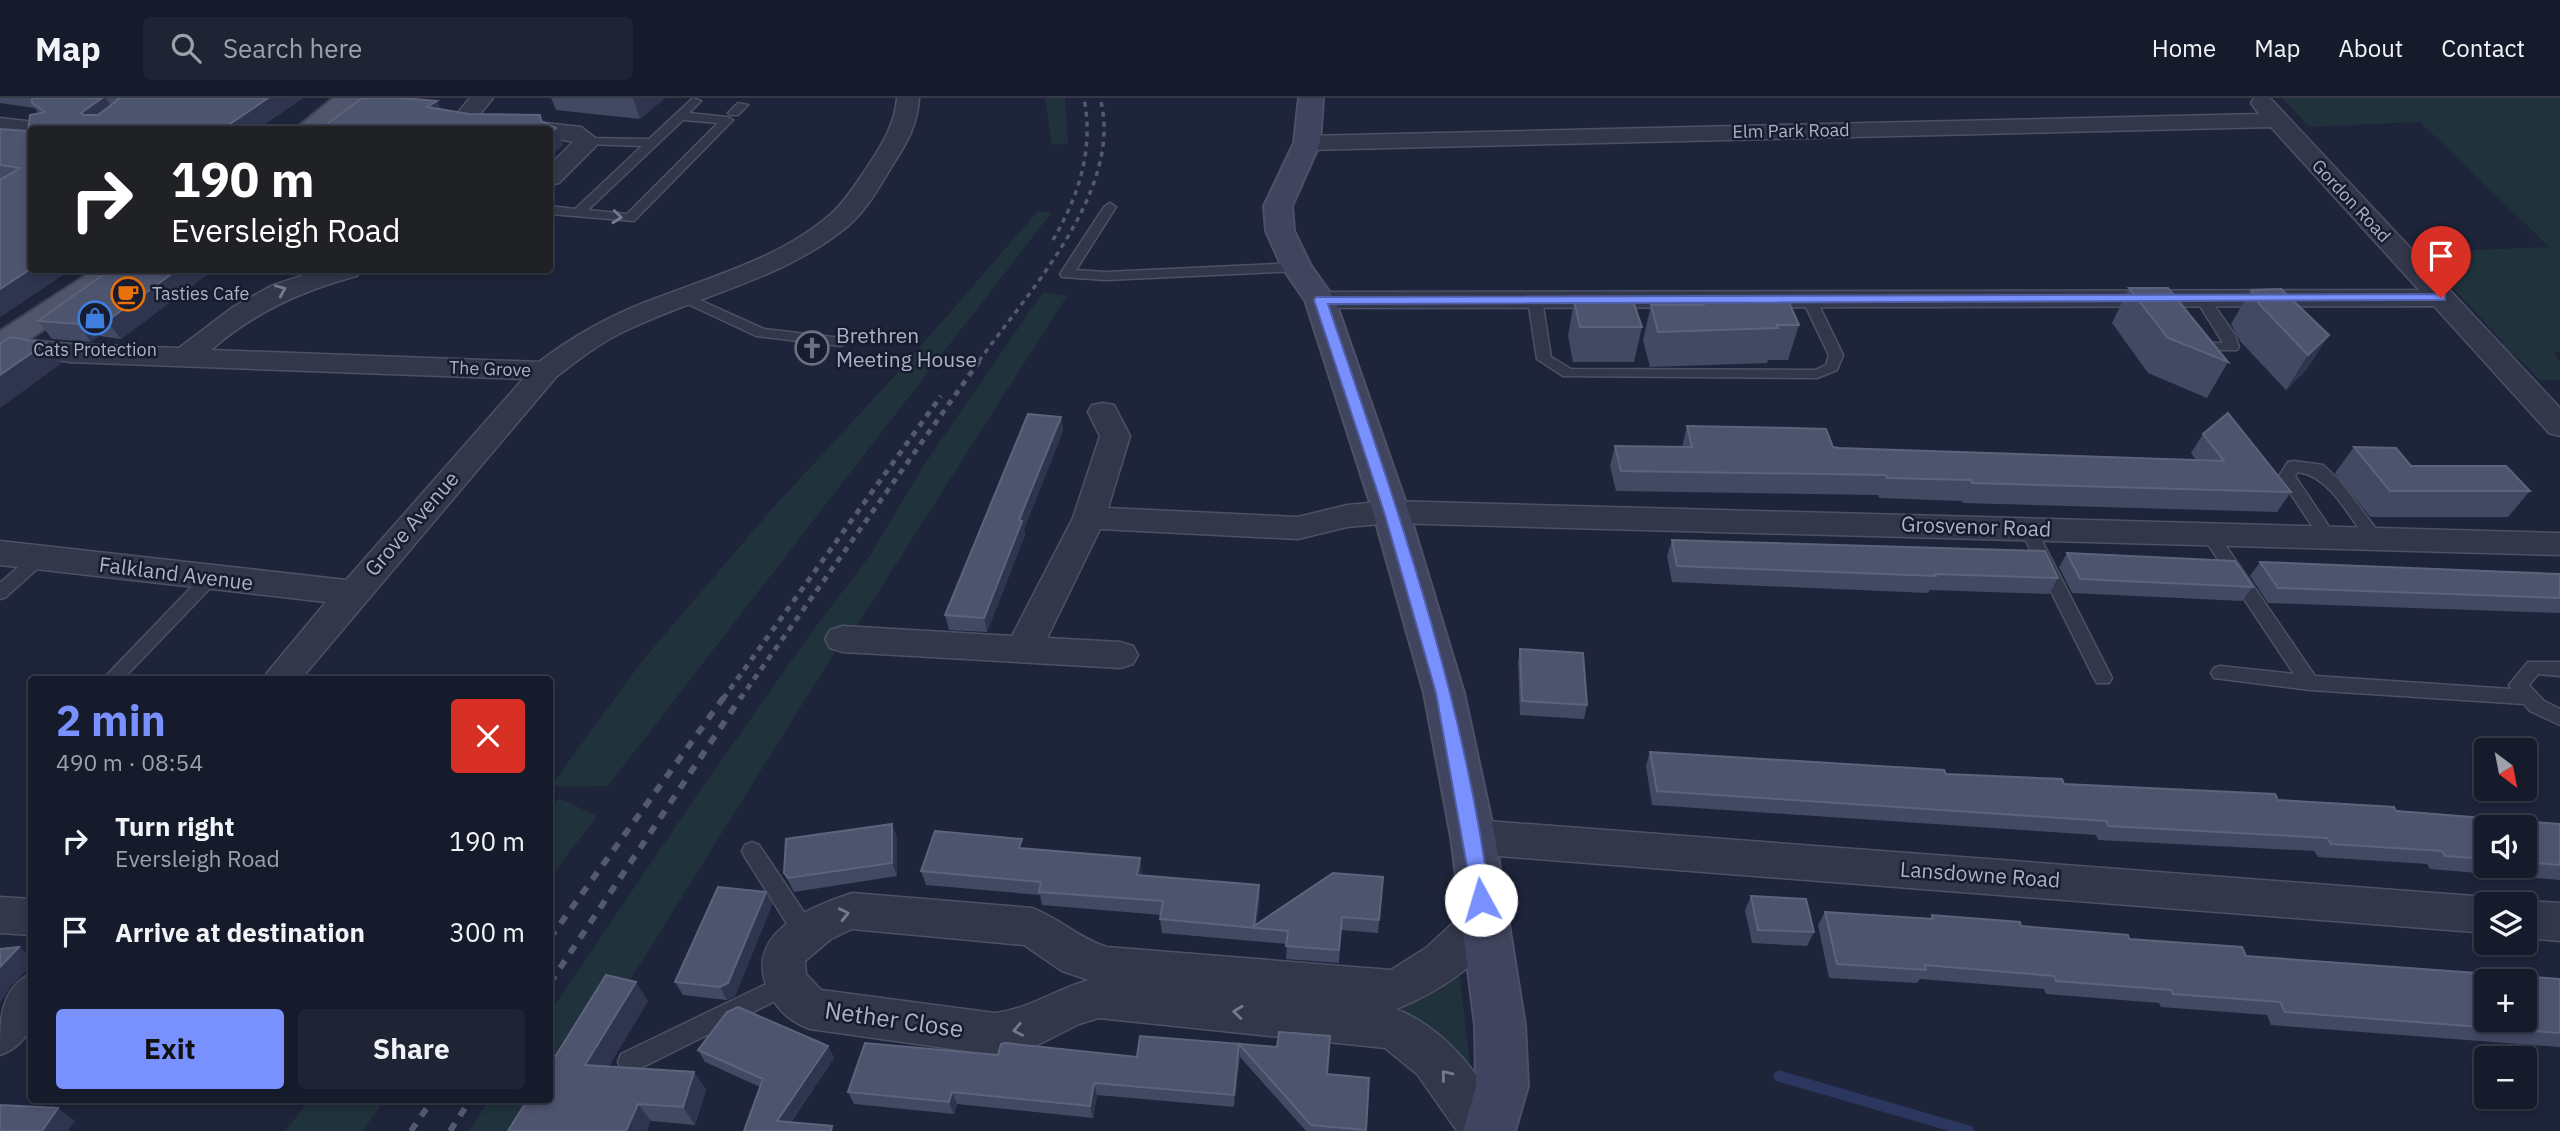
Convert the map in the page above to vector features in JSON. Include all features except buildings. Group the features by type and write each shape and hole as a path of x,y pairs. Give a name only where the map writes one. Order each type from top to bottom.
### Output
{"main road":[{"path":"311,126 349,98"},
{"path":"1,344 108,273"}],"street":[{"path":"482,98 466,116 477,122 512,126"},
{"name":"The Grove","path":"1,344 71,353 546,371 571,348 606,329 789,252 841,219 890,152 904,120 908,98"},
{"path":"1311,98 1307,143 1278,206 1280,231 1297,267 1320,300 1391,512 1444,693 1473,837 1483,922 1500,1025 1502,1086 1487,1131"},
{"name":"Gordon Road","path":"2257,98 2560,426"},
{"name":"Elm Park Road","path":"1307,143 2276,120"},
{"path":"0,125 28,128"},
{"path":"553,130 573,132 586,140 584,146 553,175"},
{"path":"186,357 212,332 272,294 338,273"},
{"path":"1320,300 1809,299 2170,313 2203,298 2441,298"},
{"name":"Grove Avenue","path":"283,676 546,371"},
{"path":"1023,650 1090,518 1115,436 1103,412"},
{"name":"Grosvenor Road","path":"1090,518 1298,528 1347,516 1391,512 2560,544"},
{"name":"Falkland Avenue","path":"0,553 209,579 352,593"},
{"path":"844,639 1120,655"},
{"name":"Lansdowne Road","path":"1473,837 2474,914"},
{"path":"787,984 783,973 786,951 804,931 826,918 852,911 1032,927 1077,957 1107,967 1393,990 1413,982 1454,952 1483,922"},
{"path":"0,915 28,917"},
{"path":"2537,920 2560,922"},
{"name":"Nether Close","path":"787,984 790,994 810,1009 995,1034 1026,1030 1069,1006 1099,998 1391,1028 1414,1039 1448,1077 1487,1131"},
{"path":"0,1034 28,998"}],"lane":[{"path":"342,98 349,98"},
{"path":"578,213 680,116 697,105 734,113"},
{"path":"680,116 734,113"},
{"path":"553,210 630,218 734,113"},
{"path":"586,140 652,143"},
{"path":"1110,206 1067,274 1106,276 1297,267"},
{"path":"682,296 761,333 841,342"},
{"path":"2170,313 2210,347 2232,347 2228,335 2203,298"},
{"path":"1535,300 1544,359 1568,373 1817,373 1832,367 1836,355 1809,299"},
{"path":"2328,537 2287,476 2294,466 2317,469 2332,483 2374,538"},
{"path":"2028,529 2103,678"},
{"path":"2209,534 2310,683"},
{"path":"0,593 39,558"},
{"path":"115,676 209,579"},
{"path":"2560,669 2533,667 2518,685 2537,706 2560,718"},
{"path":"2220,673 2310,683 2529,697"},
{"path":"752,851 804,931"},
{"path":"629,1062 787,984"}],"shaded area":[{"path":"1045,98 1065,98 1068,143 1052,145"},
{"path":"2282,98 2560,98 2560,351 2554,353 2560,362 2560,380 2540,380 2514,354 2502,355 2495,347 2504,343 2453,288 2448,288 2417,258 2418,252 2549,247 2420,122 2309,127"},
{"path":"1038,211 1052,212 608,786 553,787 553,783 642,661 771,510 899,371"},
{"path":"1043,292 1067,296 849,638 843,639 536,1131 469,1131 487,1103 553,1103 553,1008 701,789 811,633 871,554 924,465"},
{"path":"559,798 597,816 553,874 553,805"},
{"path":"1459,973 1470,1063 1465,1066 1393,1014 1397,1002"},
{"path":"308,1103 382,1103 363,1131 285,1131"}],"waterway":[{"path":"1779,1076 1969,1131"}],"railway":[{"path":"1053,240 1070,206 1082,172 1087,136 1084,98"},
{"path":"979,361 1045,271 1086,203 1099,168 1104,133 1100,98"},
{"path":"740,699 980,360"},
{"path":"723,699 941,396"},
{"path":"553,934 724,697"},
{"path":"553,979 741,697"},
{"path":"411,1131 430,1103"},
{"path":"450,1131 468,1103"}],"place":[{"name":"Tasties Cafe","path":"128,294"},
{"name":"Cats Protection","path":"95,318"},
{"name":"Brethren Meeting House","path":"812,348"}],"route":[{"path":"1481,900 1473,837 1444,693 1391,512 1320,300 2441,298"}]}
